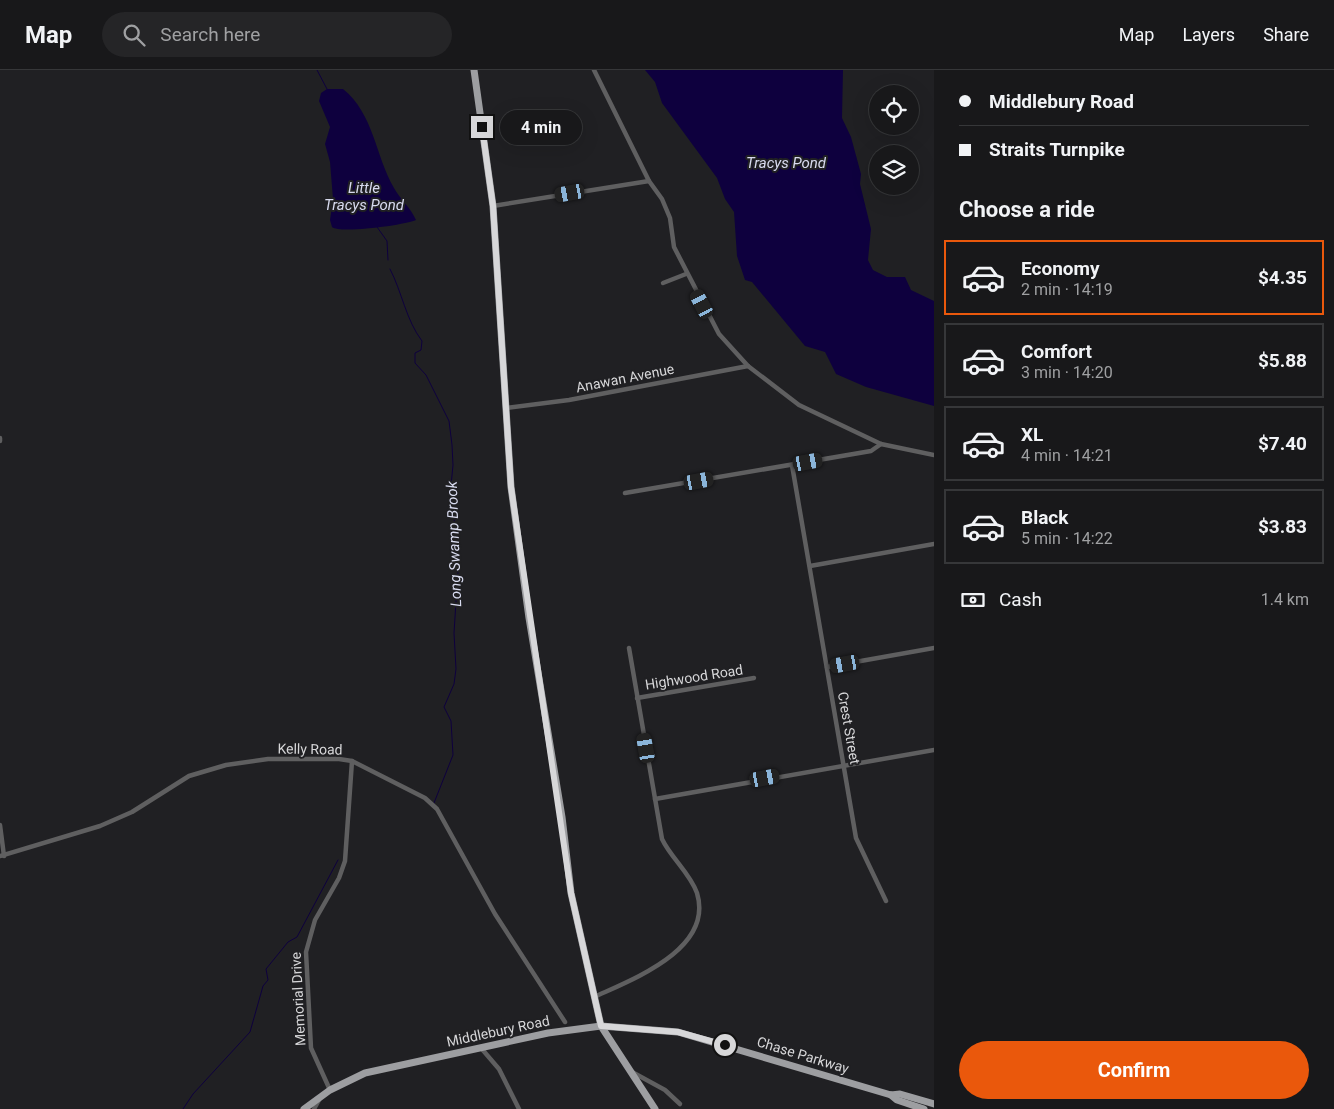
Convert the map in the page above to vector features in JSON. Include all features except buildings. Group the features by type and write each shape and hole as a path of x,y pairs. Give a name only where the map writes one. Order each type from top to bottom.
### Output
{"main road":[{"path":"474,70 493,206 511,487 529,618 562,817 571,893 601,1026 607,1040 632,1072 654,1108"},
{"name":"Middlebury Road","path":"304,1109 330,1090 365,1073 548,1033 601,1026 678,1032 707,1040"},
{"name":"Chase Parkway","path":"707,1040 891,1095 900,1094 934,1104"},
{"name":"Chase Parkway","path":"891,1095 898,1101 924,1109"}],"street":[{"path":"594,70 649,181 662,199 670,218 674,247 686,274 719,334 748,366 798,405 881,444 934,455"},
{"path":"493,206 649,181"},
{"path":"663,283 686,274"},
{"name":"Anawan Avenue","path":"506,408 569,400 748,366"},
{"path":"625,493 871,451 881,444"},
{"name":"Crest Street","path":"792,465 856,838 886,901"},
{"path":"810,566 934,544"},
{"path":"594,997 631,980 671,955 688,941 695,928 698,912 697,894 688,877 669,854 662,839 629,648"},
{"path":"827,667 934,648"},
{"name":"Highwood Road","path":"637,698 754,678"},
{"path":"654,799 844,764 934,750"},
{"name":"Kelly Road","path":"2,856 100,826 132,812 189,776 216,768 268,759 331,759 352,762 425,798 437,809 495,914 566,1022"},
{"name":"Memorial Drive","path":"330,1090 311,1048 306,952 315,920 339,878 345,861 352,762"},
{"path":"0,826 2,856"},
{"path":"481,1048 499,1069 519,1109"},
{"path":"632,1072 664,1090 680,1104"},
{"path":"314,1109 321,1096"}],"water":[{"name":"Tracys Pond","path":"645,70 843,70 842,118 851,137 861,174 860,184 871,229 868,260 873,270 887,277 905,277 911,290 934,301 934,406 866,387 836,374 825,352 805,346 752,282 745,280 737,256 734,212 725,199 717,178 662,103 655,82"},
{"name":"Little Tracys Pond","path":"327,89 343,89 361,110 396,192 416,220 387,226 347,230 332,227 330,220 333,199 330,162 325,144 330,127 319,101 321,93"}],"waterway":[{"name":"Long Swamp Brook","path":"317,70 327,89"},
{"name":"Long Swamp Brook","path":"377,227 387,241 388,260"},
{"name":"Long Swamp Brook","path":"390,269 408,315 422,341 421,350 415,353 415,363 426,375 449,421 452,445 453,465 450,496 455,510 452,551 458,570 454,633 456,669 454,684 444,707 451,721 453,755 434,803"},
{"name":"Long Swamp Brook","path":"183,1109 193,1094 250,1032 263,986 268,980 266,969 288,942 297,937 338,860"}],"route":[{"path":"482,127 493,206 511,487 529,618 562,817 571,893 601,1026 650,1028 678,1032 725,1045"}]}
